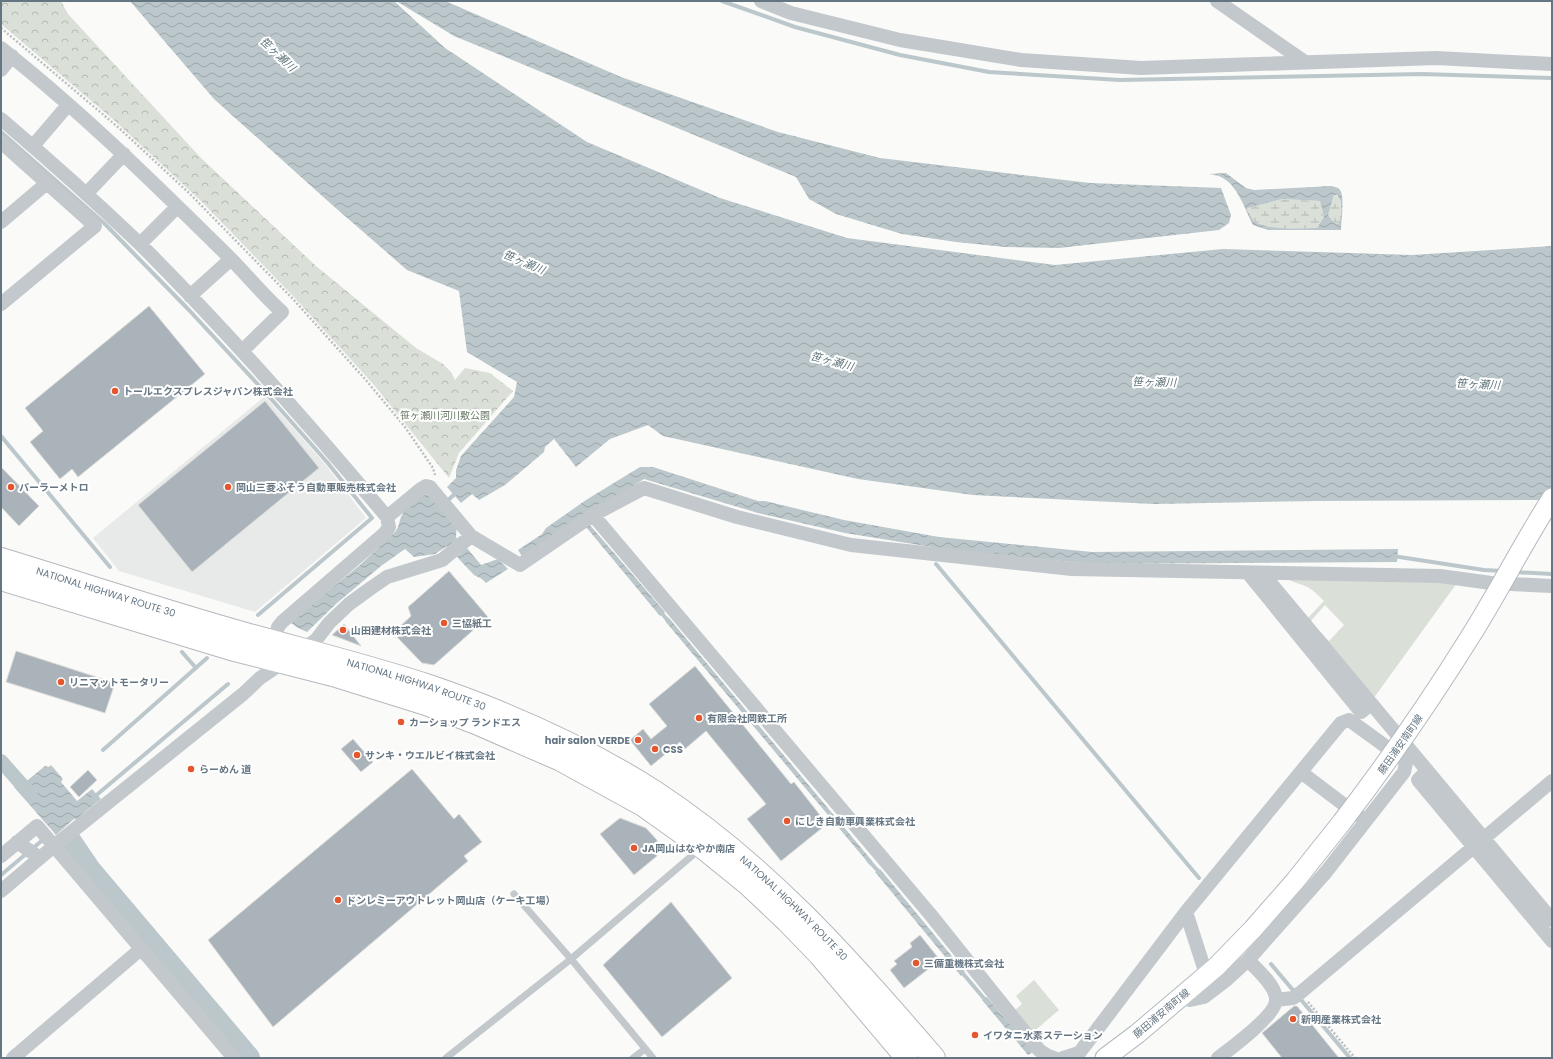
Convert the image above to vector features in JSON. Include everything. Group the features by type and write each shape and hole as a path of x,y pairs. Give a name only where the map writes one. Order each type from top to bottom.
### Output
{"highway":[{"name":"NATIONAL HIGHWAY ROUTE 30","path":"1,559 334,676 426,704 476,723 561,760 643,805 702,847 749,885 787,921 834,970 907,1058"},
{"name":"NATIONAL HIGHWAY ROUTE 30","path":"1,579 231,649 275,654 303,649 428,686 516,718 570,744 654,792 715,835 762,874 800,909 859,972 934,1058"}],"street":[{"path":"761,1 791,13 900,40 1021,60 1141,68 1436,58 1552,64"},
{"path":"1218,1 1305,62"},
{"path":"1,70 6,52 68,104 124,154 231,259 282,312 242,350"},
{"path":"33,146 68,104"},
{"path":"1,119 33,146 140,244 242,350 308,424 387,517 389,527 385,533 278,626 275,654 260,678 243,694 53,844 1,891"},
{"path":"1,144 2,143 95,226 1,304"},
{"path":"86,194 124,154"},
{"path":"1,222 47,183"},
{"path":"140,244 178,207"},
{"path":"190,296 231,259"},
{"path":"387,517 421,489 426,486 430,487 453,513 467,539 520,565 588,519 644,488 737,517 851,545 1072,569 1263,574 1440,576 1483,583 1552,586"},
{"name":"藤田浦安南町線","path":"1104,1058 1137,1034 1211,970 1295,881 1342,822 1422,713 1471,635 1533,527 1552,498"},
{"path":"588,519 930,914 1039,1050 1054,1058"},
{"path":"303,649 316,640 329,623 350,604 387,577 435,563 450,554 467,539"},
{"path":"1248,573 1361,712 1372,706"},
{"path":"1263,574 1427,771 1478,843 1552,941"},
{"path":"1357,725 1372,706"},
{"path":"1063,1058 1072,1056 1083,1048 1186,912 1342,723 1349,720 1403,759 1406,763 1404,772 1326,872 1248,960 1225,981 1204,997 1190,1000"},
{"path":"1302,773 1366,821"},
{"path":"1276,1000 1298,994 1552,781"},
{"path":"1,856 19,843 37,826 234,1058"},
{"path":"19,843 38,857"},
{"path":"1478,843 1552,920"},
{"path":"1186,912 1211,970"},
{"path":"13,1058 142,948"},
{"path":"1218,1058 1243,1039 1272,1011 1276,1000 1273,989 1267,980 1248,960"},
{"name":"藤田浦安南町線","path":"1125,1058 1190,1000 1206,983 1211,970"}],"lane":[{"path":"446,1058 571,959 702,847"},
{"path":"514,894 571,959 653,1058"},
{"path":"633,1058 644,1049"}],"path":[{"path":"289,301 292,298"},
{"path":"1298,994 1355,1058"}],"shaded area":[{"path":"265,396 325,464 366,518 255,612 119,571 93,538"}],"green space":[{"name":"笹ヶ瀬川河川敷公園","path":"1,1 61,1 68,14 201,158 316,266 416,348 443,364 451,372 455,380 465,368 490,373 513,391 459,453 449,478 374,385 293,296 202,202 116,122 1,24"},
{"path":"1334,195 1336,195 1341,205 1341,213 1338,224 1334,223 1328,215"},
{"path":"1282,199 1320,201 1324,217 1317,228 1276,228 1254,221 1247,210 1248,208"},
{"path":"1286,577 1457,583 1373,699 1306,620 1324,601 1309,588","holes":["1325,605 1344,625 1329,641 1310,622"]},
{"path":"1034,980 1059,1010 1032,1033 1014,1011 1022,1004 1016,996"}],"water":[{"name":"笹ヶ瀬川","path":"130,1 394,1 445,48 587,142 720,198 847,238 1055,265 1223,249 1412,255 1552,246 1552,500 1317,501 1154,504 973,495 858,479 663,436 648,425 610,439 576,467 554,439 545,447 544,452 505,485 479,500 472,494 461,503 447,487 456,478 456,470 461,456 514,397 517,382 467,352 459,291 407,270 330,203 214,99"},
{"path":"396,1 445,1 621,77 778,132 880,158 1090,183 1221,188 1231,215 1229,223 1219,230 1059,248 1005,247 902,234 836,214 809,199 796,177 454,36"},
{"path":"1226,173 1246,188 1254,190 1331,186 1337,188 1340,190 1342,198 1341,230 1268,230 1253,225 1240,198 1232,186 1221,177 1209,174","holes":["1334,195 1337,195 1341,205 1341,213 1338,224 1334,223 1328,215","1282,199 1320,201 1324,217 1317,228 1276,228 1254,221 1247,210 1248,208"]},
{"path":"640,467 653,467 758,501 765,501 844,520 939,537 1092,552 1398,549 1397,562 1092,564 966,552 845,533 758,513 644,479 523,558 518,550 542,534 546,528 586,500"},
{"path":"427,494 457,522 456,537 458,540 449,549 447,546 435,554 414,557 405,549 381,566 337,603 307,632 290,622 360,565 395,532 403,513 408,506 415,500"},
{"path":"589,524 665,612 660,616 586,527"},
{"path":"467,548 481,565 498,559 508,569 486,583 474,575 457,557"},
{"path":"669,618 873,862 870,865 665,621"},
{"path":"51,765 63,779 61,782 77,801 92,789 101,799 81,815 80,820 74,819 56,835 14,787 20,781 23,784 45,766 49,767"},
{"path":"880,869 965,972 961,976 875,872"},
{"path":"987,997 1033,1052 1028,1055 982,1000"}],"building":[{"name":"トールエクスプレスジャパン株式会社","path":"149,306 205,374 78,477 72,469 60,479 30,442 43,431 25,408"},
{"name":"岡山三菱ふそう自動車販売株式会社","path":"265,401 319,468 192,572 138,505"},
{"name":"パーラーメトロ","path":"1,467 39,506 19,526 1,507"},
{"path":"449,571 488,617 434,665 422,663 393,633 411,616 408,607"},
{"name":"山田建材株式会社","path":"344,624 361,646 332,635"},
{"name":"リニマットモータリー","path":"16,651 115,683 105,713 6,682"},
{"path":"695,666 791,784 794,782 827,824 781,861 747,819 766,804 706,731 685,749 680,742 651,766 630,740 643,729 651,739 667,726 649,704"},
{"name":"サンキ・ウエルビイ株式会社","path":"353,739 373,762 361,772 341,749"},
{"name":"ドンレミーアウトレット岡山店（ケーキ工場）","path":"412,769 454,819 459,814 482,842 464,856 468,861 273,1027 208,940"},
{"path":"88,770 97,780 79,797 70,787"},
{"name":"JA岡山はなやか南店","path":"620,818 646,828 657,840 657,856 634,875 600,834"},
{"path":"671,902 732,978 662,1037 603,965"},
{"name":"三備重機株式会社","path":"920,935 940,960 904,988 890,970 897,964 894,961 912,947 910,943"},
{"name":"新明産業株式会社","path":"1294,1006 1297,1006 1339,1058 1282,1058 1262,1033"}],"waterway":[{"path":"722,1 795,27 900,55 989,72 1120,80 1422,74 1552,78"},
{"path":"1,132 105,224 188,309 327,462 372,518 258,615"},
{"path":"1,436 110,567"},
{"path":"446,502 457,492"},
{"path":"1393,556 1484,570 1503,571"},
{"path":"936,564 1199,878"},
{"path":"1514,572 1552,574"},
{"path":"659,610 670,623"},
{"path":"182,652 196,668"},
{"path":"103,750 207,658"},
{"path":"93,798 228,684"},
{"path":"1,761 31,795"},
{"path":"1,875 45,838"},
{"path":"78,839 80,857"},
{"path":"70,842 89,870 248,1058"},
{"path":"868,860 881,874"},
{"path":"1271,964 1350,1058"},
{"path":"960,970 987,1002"}],"place":[{"name":"トールエクスプレスジャパン株式会社","path":"115,391"},
{"name":"パーラーメトロ","path":"11,487"},
{"name":"岡山三菱ふそう自動車販売株式会社","path":"228,487"},
{"name":"三協紙工","path":"444,623"},
{"name":"山田建材株式会社","path":"343,630"},
{"name":"リニマットモータリー","path":"61,682"},
{"name":"有限会社岡鉄工所","path":"699,718"},
{"name":"カーショップ ランドエス","path":"401,722"},
{"name":"hair salon VERDE","path":"638,740"},
{"name":"CSS","path":"655,749"},
{"name":"サンキ・ウエルビイ株式会社","path":"357,755"},
{"name":"らーめん 道","path":"191,769"},
{"name":"にしき自動車興業株式会社","path":"787,821"},
{"name":"JA岡山はなやか南店","path":"634,848"},
{"name":"ドンレミーアウトレット岡山店（ケーキ工場）","path":"338,900"},
{"name":"三備重機株式会社","path":"916,963"},
{"name":"新明産業株式会社","path":"1293,1019"},
{"name":"イワタニ水素ステーション","path":"975,1035"}]}
